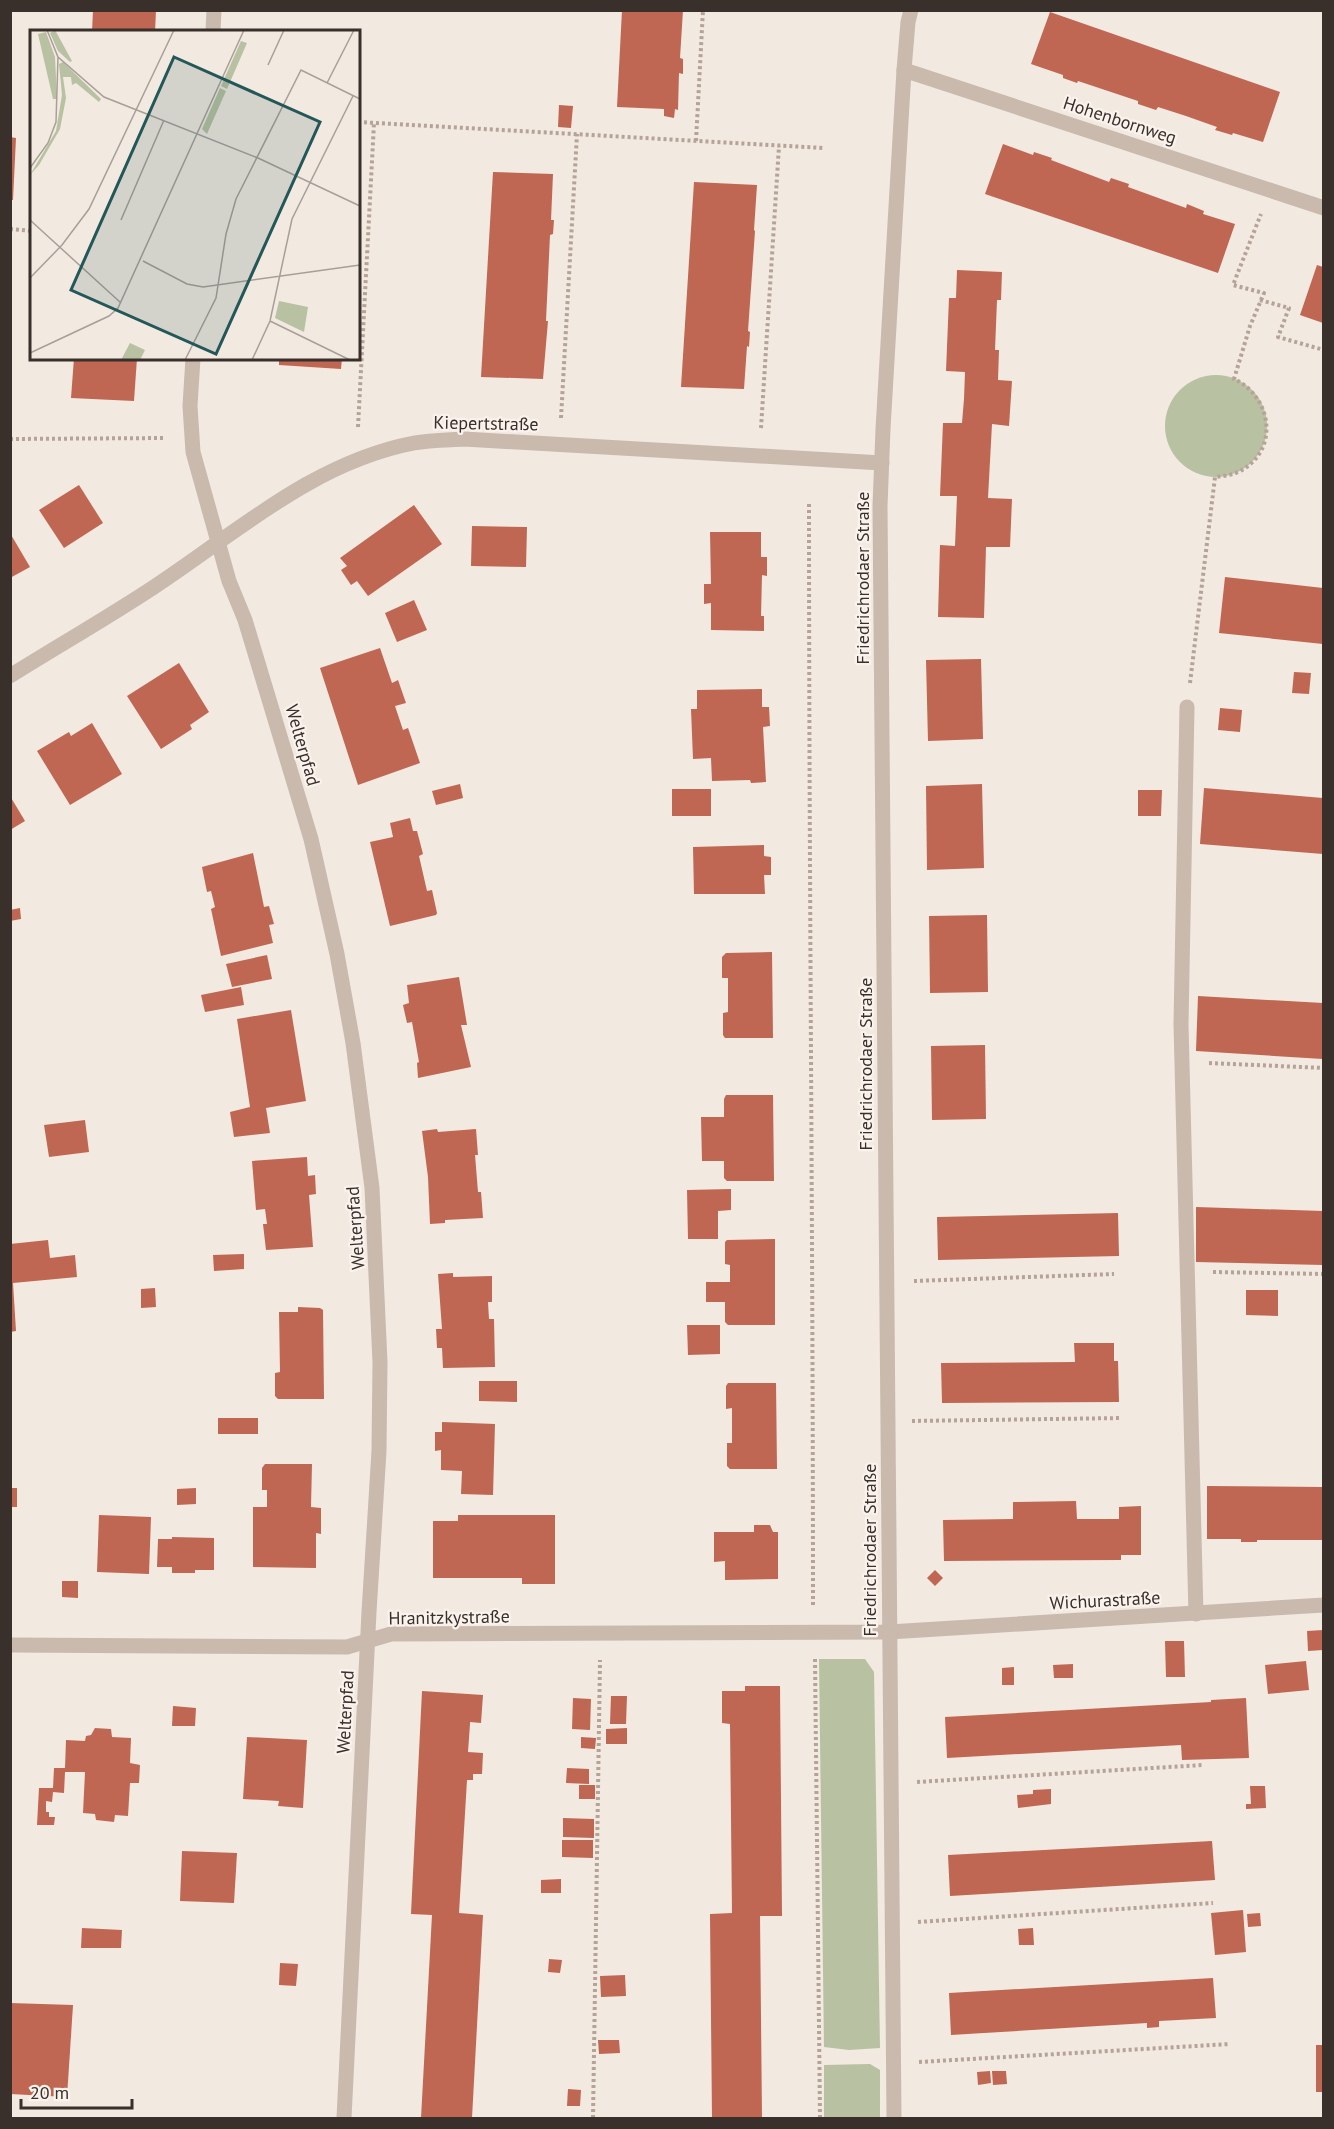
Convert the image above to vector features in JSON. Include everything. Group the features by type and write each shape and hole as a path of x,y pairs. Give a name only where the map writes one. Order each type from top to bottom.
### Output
{"street":[{"path":"213,30 214,10"},
{"name":"Friedrichrodaer Straße","path":"894,2118 882,464 904,70 911,10"},
{"name":"Hohenbornweg","path":"904,70 1323,208"},
{"name":"Welterpfad","path":"193,360 190,406 193,452 228,581 245,620 310,839 337,954 360,1095 372,1188 380,1362 379,1451 367,1641 344,2118"},
{"name":"Kiepertstraße","path":"10,676 153,588 277,502 332,471 393,448 417,442 464,439 882,464"},
{"path":"1187,707 1180,1024 1196,1614"},
{"name":"Wichurastraße","path":"889,1632 1323,1605"},
{"name":"Hranitzkystraße","path":"10,1646 347,1647 391,1635 889,1632"}],"path":[{"path":"696,141 703,10"},
{"path":"360,122 824,148"},
{"path":"358,427 374,123"},
{"path":"561,420 577,134"},
{"path":"761,428 779,146"},
{"path":"1187,707 1215,477 1227,476 1242,470 1255,459 1264,445 1267,428 1264,411 1257,396 1245,384 1234,379 1264,293 1233,285 1261,214"},
{"path":"10,229 30,231"},
{"path":"1260,300 1289,308 1278,337 1323,350"},
{"path":"10,439 167,438"},
{"path":"809,504 813,1612"},
{"path":"1182,1061 1323,1068"},
{"path":"1202,1272 1323,1274"},
{"path":"906,1281 1114,1274"},
{"path":"908,1421 1122,1418"},
{"path":"593,2118 600,1655"},
{"path":"814,1655 820,2118"},
{"path":"910,1782 1203,1765"},
{"path":"912,1922 1213,1903"},
{"path":"913,2062 1230,2044"}],"green space":[{"path":"1216,375 1235,379 1252,390 1263,407 1267,426 1263,445 1252,462 1235,473 1216,477 1197,473 1180,462 1169,445 1165,426 1169,407 1180,390 1197,379"},
{"path":"819,1659 865,1659 874,1672 880,2048 849,2050 824,2047"},
{"path":"870,2064 880,2070 880,2118 824,2118 824,2065"}],"building":[{"path":"93,10 156,10 155,30 92,30"},
{"path":"622,10 683,10 680,58 683,59 683,74 679,73 678,110 675,109 674,118 664,116 664,109 617,107"},
{"path":"1050,12 1280,92 1263,142 1215,130 1217,127 1158,107 1156,110 1138,104 1138,101 1078,81 1077,83 1063,78 1063,75 1031,64"},
{"path":"559,105 573,106 571,128 558,127"},
{"path":"10,137 16,138 13,200 10,200"},
{"path":"1003,144 1033,155 1034,152 1052,158 1051,160 1109,182 1111,178 1129,184 1128,187 1186,208 1187,204 1204,211 1203,214 1235,224 1218,273 985,194"},
{"path":"493,172 553,174 551,220 554,220 553,234 550,235 546,321 548,321 543,379 481,377"},
{"path":"694,182 757,185 748,331 750,332 744,389 681,387"},
{"path":"1317,265 1323,267 1323,323 1300,315"},
{"path":"957,270 1002,272 1001,300 997,300 995,350 999,350 998,380 1012,381 1009,426 992,424 988,498 1012,499 1010,547 986,547 984,618 938,617 940,545 955,546 957,496 940,496 943,423 962,423 964,399 965,372 946,371 949,298 956,298"},
{"path":"74,360 137,360 134,401 71,398"},
{"path":"279,360 342,360 341,369 279,365"},
{"path":"79,485 103,523 64,548 39,510"},
{"path":"414,505 442,544 368,596 357,581 351,585 341,570 347,566 340,558"},
{"path":"472,526 527,527 526,567 471,566"},
{"path":"710,532 761,532 761,557 767,557 767,576 762,575 761,616 764,616 764,631 711,630 711,603 704,604 704,584 711,584"},
{"path":"10,533 30,567 10,578"},
{"path":"1225,577 1323,588 1323,644 1219,633"},
{"path":"414,600 427,630 397,642 385,613"},
{"path":"380,648 392,683 398,680 406,703 395,706 403,730 408,728 420,763 358,785 320,668"},
{"path":"981,659 983,739 928,741 926,660"},
{"path":"179,663 209,712 190,725 192,729 161,749 127,696"},
{"path":"1294,672 1311,673 1309,694 1292,693"},
{"path":"762,689 762,707 769,707 770,726 763,727 766,782 712,781 711,758 693,759 691,709 697,709 697,690"},
{"path":"1220,708 1242,710 1240,732 1218,730"},
{"path":"92,723 122,774 70,805 37,751 69,732 71,736"},
{"path":"460,784 463,798 436,805 432,791"},
{"path":"982,784 984,868 927,870 926,786"},
{"path":"1204,788 1323,798 1323,854 1200,844"},
{"path":"672,789 711,789 711,816 672,816"},
{"path":"1138,790 1162,790 1161,816 1138,816"},
{"path":"10,796 25,821 10,830"},
{"path":"410,818 413,831 417,831 423,854 419,856 427,891 432,890 437,913 390,926 370,842 393,837 390,823"},
{"path":"764,845 764,856 771,857 771,875 764,875 765,894 694,894 693,847"},
{"path":"253,853 264,907 269,906 274,924 269,925 273,943 221,956 211,909 215,907 211,891 207,892 202,867"},
{"path":"20,908 21,919 10,921 10,910"},
{"path":"987,915 988,992 930,993 929,916"},
{"path":"772,952 773,1038 725,1038 723,1013 728,1012 728,978 722,978 722,957 726,953"},
{"path":"267,955 272,979 232,987 226,964"},
{"path":"459,977 467,1025 461,1025 471,1067 418,1078 417,1063 419,1062 412,1022 407,1023 403,1005 409,1003 407,985"},
{"path":"241,987 244,1005 205,1012 201,995"},
{"path":"1198,996 1323,1003 1323,1059 1196,1051"},
{"path":"291,1010 306,1101 266,1108 270,1133 234,1137 230,1112 250,1107 237,1019"},
{"path":"985,1045 986,1119 932,1120 931,1046"},
{"path":"726,1095 773,1095 774,1181 727,1181 724,1178 724,1161 702,1161 701,1117 724,1117"},
{"path":"85,1120 89,1152 49,1157 44,1125"},
{"path":"437,1129 438,1132 476,1129 478,1155 475,1155 483,1218 445,1220 445,1223 430,1224 428,1177 422,1131"},
{"path":"307,1157 308,1176 315,1175 316,1194 309,1195 313,1247 266,1250 263,1224 267,1224 265,1209 256,1210 252,1161"},
{"path":"731,1189 731,1210 718,1211 718,1239 688,1239 687,1190"},
{"path":"1196,1207 1323,1211 1323,1265 1196,1262"},
{"path":"1118,1213 1119,1256 938,1260 937,1217"},
{"path":"775,1239 775,1325 728,1325 725,1322 725,1302 706,1302 706,1282 730,1282 730,1265 725,1264 725,1242 727,1240"},
{"path":"48,1240 50,1258 75,1255 77,1277 13,1283 16,1331 10,1332 10,1244"},
{"path":"244,1254 244,1269 214,1271 213,1255"},
{"path":"453,1273 453,1277 492,1276 492,1302 488,1302 489,1319 494,1319 495,1367 443,1368 442,1348 437,1348 436,1329 442,1329 438,1274"},
{"path":"155,1288 156,1307 141,1308 141,1289"},
{"path":"1246,1290 1278,1290 1278,1316 1246,1315"},
{"path":"298,1307 323,1310 324,1399 278,1399 275,1396 275,1373 280,1372 279,1312 298,1312"},
{"path":"687,1325 720,1325 720,1354 688,1355"},
{"path":"1074,1343 1114,1343 1114,1361 1118,1361 1119,1402 942,1403 941,1363 1075,1362"},
{"path":"479,1381 517,1381 517,1402 479,1401"},
{"path":"728,1383 776,1383 777,1469 730,1469 727,1466 727,1443 732,1443 732,1408 726,1409"},
{"path":"218,1418 258,1418 258,1434 218,1434"},
{"path":"442,1422 495,1424 493,1495 461,1494 462,1471 441,1470 441,1450 435,1451 435,1432 442,1432"},
{"path":"265,1464 312,1464 311,1507 321,1508 321,1534 316,1533 316,1568 253,1567 253,1507 267,1507 267,1490 262,1490 262,1468"},
{"path":"1207,1486 1323,1487 1323,1540 1241,1542 1241,1539 1207,1539"},
{"path":"10,1488 17,1488 17,1507 10,1507"},
{"path":"196,1488 196,1504 177,1505 177,1489"},
{"path":"1076,1501 1077,1519 1119,1519 1119,1507 1141,1506 1141,1555 1121,1555 1121,1560 944,1561 943,1520 1013,1519 1013,1502"},
{"path":"99,1515 151,1517 149,1574 97,1572"},
{"path":"458,1515 555,1515 555,1584 522,1584 522,1578 433,1578 433,1521 458,1521"},
{"path":"754,1525 770,1525 773,1532 778,1532 778,1579 725,1580 725,1561 714,1562 714,1532 754,1532"},
{"path":"172,1537 214,1538 214,1570 172,1573 172,1567 157,1567 158,1539 172,1539"},
{"path":"935,1570 943,1578 935,1586 927,1578"},
{"path":"62,1581 78,1581 78,1598 62,1597"},
{"path":"1323,1630 1323,1650 1308,1651 1307,1631"},
{"path":"1165,1641 1184,1641 1185,1677 1166,1677"},
{"path":"1306,1661 1309,1690 1268,1694 1265,1665"},
{"path":"1073,1664 1073,1678 1054,1678 1053,1665"},
{"path":"1014,1667 1014,1685 1002,1685 1002,1668"},
{"path":"745,1686 780,1686 782,1916 760,1916 762,2118 712,2118 710,1914 732,1913 730,1724 722,1723 722,1691 745,1691"},
{"path":"422,1691 483,1695 481,1723 470,1722 468,1752 483,1753 482,1774 473,1774 473,1780 467,1780 459,1913 483,1915 472,2118 421,2118 432,1915 411,1914"},
{"path":"611,1696 627,1696 626,1724 610,1724"},
{"path":"573,1698 591,1699 590,1730 572,1729"},
{"path":"1246,1698 1249,1758 1182,1760 1181,1745 947,1758 945,1717"},
{"path":"173,1706 196,1708 195,1726 172,1726"},
{"path":"95,1728 111,1729 112,1737 131,1738 130,1763 140,1765 139,1783 130,1783 128,1816 115,1815 114,1822 96,1820 95,1814 83,1813 85,1772 65,1772 64,1793 53,1792 52,1802 46,1801 46,1812 49,1812 49,1817 55,1817 54,1825 37,1825 39,1788 53,1788 54,1768 65,1768 66,1740 85,1741 86,1736 91,1735"},
{"path":"627,1728 627,1744 606,1744 606,1729"},
{"path":"247,1737 307,1740 303,1808 278,1806 279,1801 243,1799"},
{"path":"581,1737 596,1738 595,1749 581,1748"},
{"path":"567,1768 589,1769 589,1784 566,1783"},
{"path":"579,1785 595,1785 595,1799 579,1799"},
{"path":"1250,1786 1265,1786 1266,1808 1246,1809 1246,1804 1251,1804"},
{"path":"1051,1789 1051,1804 1018,1808 1017,1795 1033,1794 1033,1790"},
{"path":"563,1818 594,1819 594,1838 563,1837"},
{"path":"562,1840 593,1840 593,1858 562,1857"},
{"path":"1212,1841 1215,1880 950,1896 948,1855"},
{"path":"182,1851 237,1853 234,1903 180,1901"},
{"path":"561,1879 561,1893 541,1893 541,1880"},
{"path":"1243,1910 1246,1952 1215,1955 1211,1913"},
{"path":"1260,1913 1261,1926 1248,1927 1247,1914"},
{"path":"82,1928 122,1930 121,1948 81,1948"},
{"path":"1033,1928 1034,1945 1019,1945 1018,1929"},
{"path":"549,1959 562,1960 560,1973 548,1972"},
{"path":"280,1963 298,1964 296,1986 279,1985"},
{"path":"625,1975 626,1996 601,1997 600,1976"},
{"path":"1213,1978 1216,2018 1159,2021 1159,2027 1147,2028 1147,2023 951,2035 949,1993"},
{"path":"10,2003 73,2005 67,2097 10,2094"},
{"path":"598,2040 619,2040 620,2053 599,2054"},
{"path":"1316,2045 1323,2045 1323,2092 1316,2092"},
{"path":"990,2071 991,2083 978,2085 977,2072"},
{"path":"992,2071 1006,2071 1007,2084 993,2085"},
{"path":"568,2089 581,2090 580,2106 567,2106"}]}
